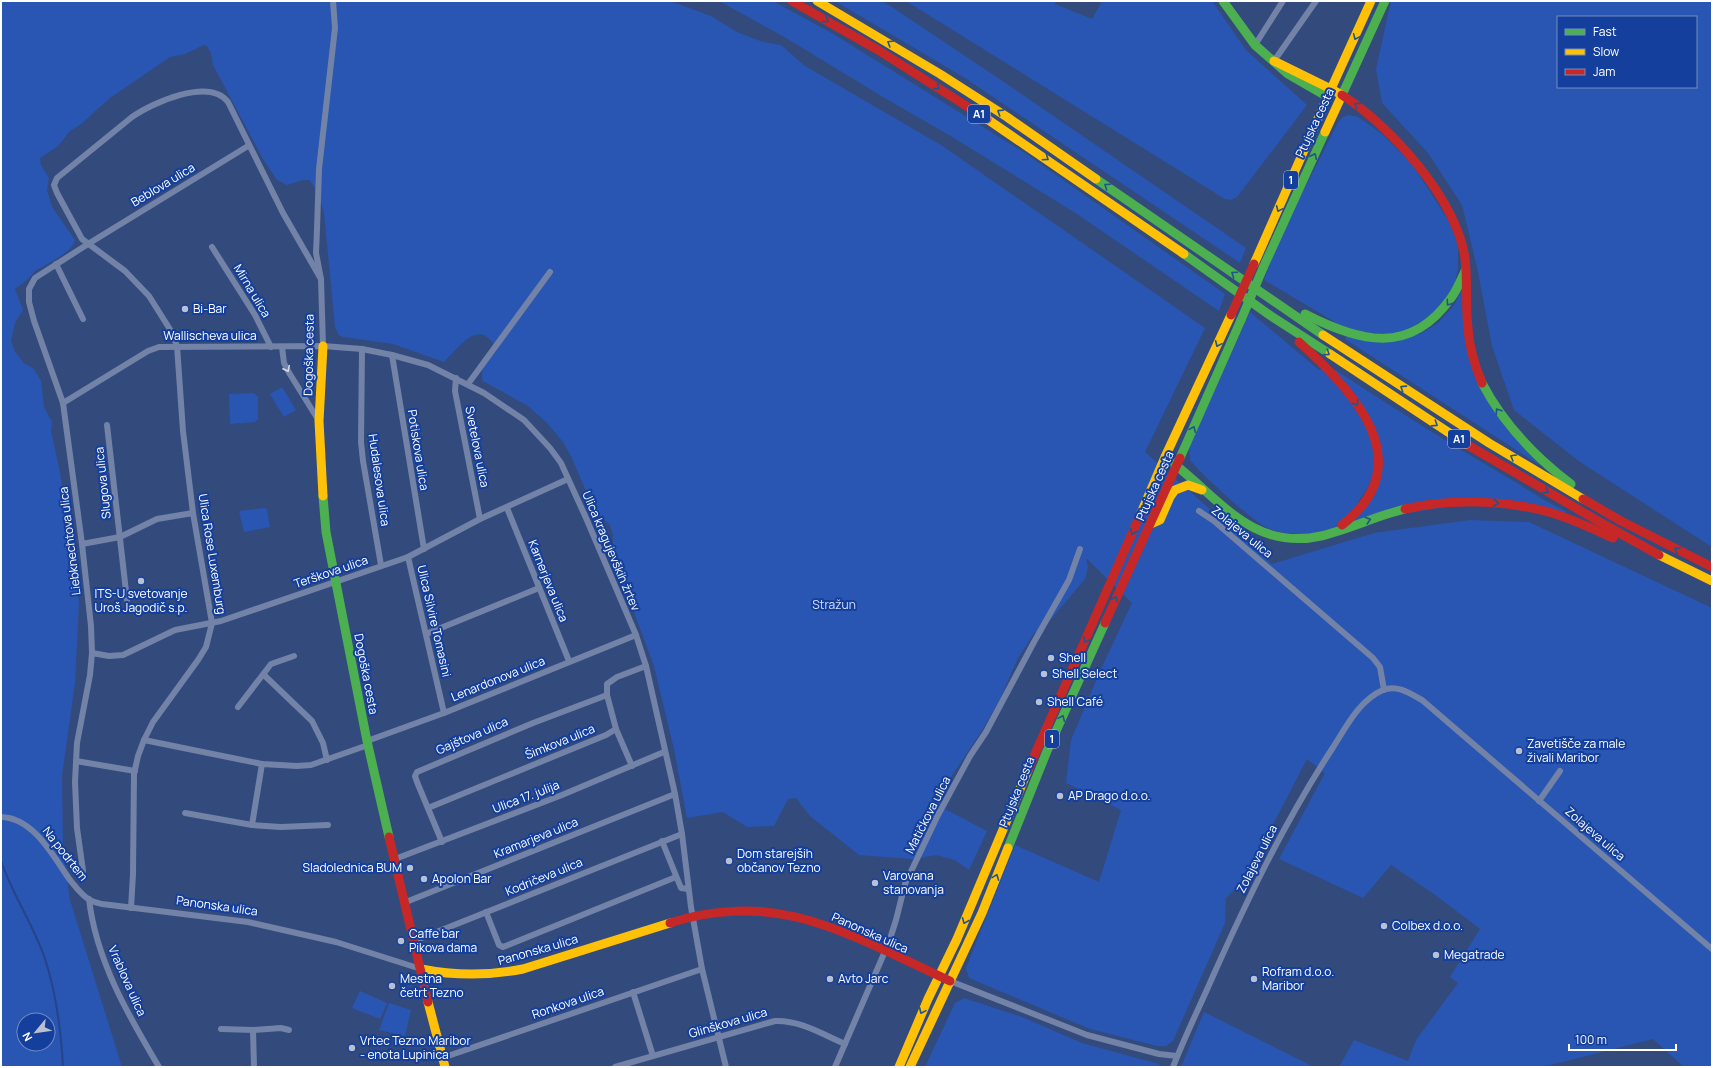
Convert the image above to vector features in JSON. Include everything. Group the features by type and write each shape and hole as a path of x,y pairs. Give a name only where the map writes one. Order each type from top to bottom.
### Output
{"main road":[{"name":"A1","path":"792,1 878,50 1000,127 1271,316 1480,453 1654,552 1712,581"},
{"name":"A1","path":"817,1 933,70 1008,117 1277,304 1387,378 1483,439 1594,506 1655,539 1712,567"},
{"path":"1223,1 1255,45 1288,74 1365,110 1386,128 1433,186 1449,210 1457,227 1466,268 1466,308 1469,340 1476,366 1490,400 1512,432 1538,458 1587,495 1594,506"},
{"name":"Ptujska cesta","path":"899,1067 938,976 957,939 1035,753 1113,579 1165,457 1231,315 1371,1"},
{"name":"Ptujska cesta","path":"910,1067 982,913 1055,732 1126,575 1178,465 1263,268 1385,1"},
{"path":"1277,304 1288,304 1317,321 1359,337 1377,339 1395,338 1416,332 1440,314 1449,303 1460,284 1466,268"},
{"path":"1271,316 1279,328 1312,353 1348,392 1368,421 1376,445 1378,463 1376,476 1365,502 1354,516 1331,532"},
{"name":"Dogoška cesta","path":"323,346 319,421 323,513 335,583 368,743 437,1039 445,1067"},
{"path":"1165,457 1178,465 1240,519 1268,534 1294,540 1317,537 1403,509 1472,501 1546,511 1597,530 1640,552 1654,552"},
{"path":"1151,524 1160,520 1170,497 1175,490 1181,486 1188,484 1215,498"},
{"name":"Panonska ulica","path":"421,969 460,976 506,973 523,969 663,924 692,917 724,912 758,912 809,920 837,930 938,976"},
{"path":"938,976 950,981"}],"street":[{"name":"Dogoška cesta","path":"323,346 321,279 316,253 319,170 335,28 333,1"},
{"path":"1255,45 1283,1"},
{"path":"1274,61 1316,1"},
{"name":"Dogoška cesta","path":"88,244 82,239 57,193 54,185 56,178 139,112 184,94 205,92 218,93 228,102 248,146 283,213 321,279"},
{"name":"Beblova ulica","path":"88,244 248,146"},
{"name":"Liebknechtova ulica","path":"83,871 74,796 77,743 86,700 92,654 91,626 82,544 63,403 42,346 28,296 31,284 35,278 88,244"},
{"name":"Ulica Rose Luxemburg","path":"88,244 125,271 149,296 171,331 177,346 193,513 212,624 206,647 154,722 144,740 135,771 131,908"},
{"name":"Mirna ulica","path":"212,247 255,315 271,346"},
{"path":"56,264 83,319"},
{"path":"468,384 550,272"},
{"name":"Wallischeva ulica","path":"63,403 148,351 159,346 323,346"},
{"name":"Ulica kragujevških žrtev","path":"323,346 362,349 392,355 428,365 456,378 505,406 524,420 550,448 560,463 586,518 636,635 646,666 664,752 675,794 682,834 692,917 702,969 726,1067"},
{"path":"282,347 284,363 319,421"},
{"name":"Hudalesova ulica","path":"362,349 361,442 381,565"},
{"name":"Potiskova ulica","path":"392,355 424,549"},
{"name":"Svetelova ulica","path":"456,378 455,391 480,519"},
{"name":"Slugova ulica","path":"108,425 127,600"},
{"name":"Terškova ulica","path":"92,654 109,656 123,655 175,630 212,624 408,557 480,519 568,479"},
{"name":"Karnerjeva ulica","path":"507,508 569,661"},
{"name":"Zolajeva ulica","path":"1199,511 1214,521 1373,658 1380,668 1384,690"},
{"path":"82,544 120,538 157,519 193,513"},
{"name":"Matičkova ulica","path":"835,1067 896,920 905,884 938,815 970,756 986,732 1069,580 1076,555 1080,549"},
{"name":"Ulica Silvire Tomasini","path":"408,557 444,713"},
{"path":"426,634 539,588"},
{"name":"Lenardonova ulica","path":"144,740 262,764 297,766 311,765 327,760 636,635"},
{"path":"238,707 271,664 294,656"},
{"path":"632,766 616,729 606,688 610,681 646,666"},
{"path":"264,675 312,721 324,743 327,760"},
{"name":"Zolajeva ulica","path":"1172,1067 1240,916 1295,810 1350,721 1364,703 1384,690 1393,688 1404,690 1422,700 1712,949"},
{"name":"Gajštova ulica","path":"442,842 415,776 417,772 533,723 607,694"},
{"name":"Šimkova ulica","path":"428,808 599,738 616,729"},
{"name":"Ulica 17. julija","path":"395,859 442,842 664,752"},
{"path":"76,762 135,771"},
{"path":"252,825 262,764"},
{"path":"1539,801 1560,771"},
{"name":"Kramarjeva ulica","path":"406,902 675,794"},
{"path":"185,813 252,825 281,827 328,825"},
{"name":"Na podrtem","path":"1,817 12,818 24,824 38,835 76,887 89,899"},
{"name":"Kodričeva ulica","path":"414,941 682,834"},
{"path":"662,841 681,888 688,889"},
{"path":"486,912 499,945 503,948 676,877"},
{"name":"Panonska ulica","path":"89,899 102,904 208,916 271,926 336,942 421,969"},
{"name":"Vrablova ulica","path":"89,899 93,926 103,958 136,1029 159,1067"},
{"name":"Ronkova ulica","path":"442,1058 702,969"},
{"path":"950,981 1087,1035 1159,1054 1177,1056"},
{"path":"633,992 653,1056"},
{"name":"Glinškova ulica","path":"615,1067 775,1021 799,1023 845,1044"},
{"path":"221,1029 253,1030 281,1028 289,1030"},
{"path":"253,1030 254,1067"}],"green space":[{"name":"Stražun","path":"1,1 670,1 711,16 737,32 763,42 781,45 805,66 941,145 1205,328 1145,452 1272,564 1374,533 1470,520 1529,522 1712,608 1712,1067 1684,1067 1653,1039 1543,1067 1339,1067 1354,1040 1408,1061 1416,1040 1458,983 1450,977 1480,929 1434,894 1391,865 1363,898 1279,859 1325,773 1307,759 1244,880 1226,898 1225,923 1173,1041 1166,1046 1157,1046 1090,1029 969,978 966,968 1015,845 1099,882 1121,810 1066,783 1071,740 1101,669 1132,603 1086,558 1088,567 1085,579 1046,625 1034,633 1017,660 1000,699 983,729 941,792 942,798 939,806 987,831 969,870 955,860 936,855 912,859 859,855 810,816 796,798 788,799 774,826 747,827 723,812 687,818 674,749 654,666 613,556 613,535 610,525 595,510 571,456 563,442 547,423 528,406 483,381 483,368 497,350 491,340 484,335 477,334 470,337 444,362 393,344 343,337 339,335 335,327 324,213 317,192 309,180 303,180 287,185 277,180 263,159 213,65 211,53 206,45 204,45 185,54 170,57 110,98 81,124 70,131 58,146 40,158 41,165 49,178 47,190 52,207 75,240 70,249 35,271 15,289 23,310 15,323 11,340 15,352 24,363 34,369 41,381 44,407 52,422 51,431 60,472 79,602 75,683 62,776 63,851 70,900 122,1067 1,1067"},
{"path":"719,1 773,1 835,35 1025,153 1225,294 1219,311 1077,214 949,135 786,38"},
{"path":"835,1 881,1 892,7 1246,248 1240,263 965,78"},
{"path":"906,1 1056,1 1055,4 1092,19 1102,1 1212,1 1246,50 1307,105 1237,197 1231,200 1225,199"},
{"path":"1391,1 1712,1 1712,547 1580,462 1514,410 1492,346 1477,267 1462,205 1428,153 1382,103 1376,69"},
{"path":"1349,115 1358,117 1382,134 1413,165 1450,223 1458,244 1458,268 1455,283 1436,314 1399,334 1357,332 1336,326 1335,322 1264,280 1280,239 1338,122 1343,117"},
{"path":"1463,286 1478,384 1541,466 1345,339 1346,337 1420,334 1438,323 1455,304"},
{"path":"1250,312 1319,370 1322,369 1351,402 1368,430 1375,457 1372,478 1350,515 1338,525 1329,529 1309,534 1298,534 1279,532 1270,529 1241,508 1190,460 1189,447"},
{"path":"1334,369 1462,450 1543,499 1566,511 1565,514 1495,499 1351,522 1382,458"},
{"path":"282,387 296,410 284,417 270,394"},
{"path":"254,393 258,397 258,419 255,422 230,424 229,394"},
{"path":"264,508 267,509 270,527 244,532 239,511"},
{"path":"360,991 387,1003 380,1019 352,1008"},
{"path":"964,998 1022,1017 1082,1043 1159,1064 1160,1067 925,1067 955,1003"},
{"path":"389,1003 411,1010 405,1036 379,1030"},
{"path":"1204,1012 1314,1067 1181,1067"}],"waterway":[{"path":"1,861 34,932 48,969 57,1011 63,1067"}],"traffic: fast":[{"path":"1223,1 1255,45 1288,74 1328,97"},
{"path":"1342,95 1385,1"},
{"path":"1263,268 1325,132"},
{"path":"1096,179 1323,335"},
{"path":"1184,254 1271,316 1330,354"},
{"path":"1241,320 1263,268"},
{"path":"1305,314 1325,324 1364,337 1383,338 1401,336 1418,329 1435,316 1451,298 1465,271"},
{"path":"1180,458 1241,320"},
{"path":"1482,383 1500,413 1521,439 1532,451 1571,484"},
{"path":"1165,457 1235,516 1253,528 1273,535 1296,539 1321,536 1405,509"},
{"path":"323,496 326,532 367,741 389,837"},
{"path":"1008,848 1047,751 1105,623"}],"traffic: slow":[{"path":"817,1 940,74 1007,117 1096,179"},
{"path":"1274,61 1331,89 1371,1"},
{"path":"1254,264 1331,89 1342,95 1325,132"},
{"path":"987,119 1184,254"},
{"path":"1141,513 1165,457 1231,315"},
{"path":"1323,335 1489,443 1583,499"},
{"path":"323,346 319,421 323,496"},
{"path":"1330,354 1466,444"},
{"path":"1151,524 1160,520 1170,497 1175,490 1188,485 1202,490"},
{"path":"1659,555 1712,581"},
{"path":"899,1067 928,999 957,939 1028,770"},
{"path":"910,1067 982,913 1008,848"},
{"path":"421,969 459,974 485,974 523,969 670,923"},
{"path":"428,1002 445,1067"}],"traffic: jam":[{"path":"792,1 878,50 987,119"},
{"path":"1342,95 1361,108 1381,125 1400,145 1435,189 1449,212 1459,235 1465,258 1469,335 1473,356 1482,383"},
{"path":"1231,315 1254,264"},
{"path":"1299,342 1340,382 1357,405 1371,428 1378,453 1377,477 1365,501 1342,525"},
{"path":"1466,444 1659,555"},
{"path":"1105,623 1180,458"},
{"path":"1583,499 1621,521 1712,567"},
{"path":"1405,509 1457,502 1493,503 1529,507 1554,513 1613,538"},
{"path":"1028,770 1141,513"},
{"path":"389,837 428,1002"},
{"path":"670,923 700,915 732,911 764,912 796,917 855,937 950,981"}],"place":[{"name":"Bi-Bar","path":"185,309"},
{"name":"ITS-U svetovanje Uroš Jagodič s.p.","path":"141,581"},
{"name":"Shell","path":"1051,658"},
{"name":"Shell Select","path":"1044,674"},
{"name":"Shell Café","path":"1039,702"},
{"name":"Zavetišče za male živali Maribor","path":"1519,751"},
{"name":"AP Drago d.o.o.","path":"1060,796"},
{"name":"Dom starejših občanov Tezno","path":"729,861"},
{"name":"Sladolednica BUM","path":"410,868"},
{"name":"Apolon Bar","path":"424,879"},
{"name":"Varovana stanovanja","path":"875,883"},
{"name":"Colbex d.o.o.","path":"1384,926"},
{"name":"Caffe bar Pikova dama","path":"401,941"},
{"name":"Megatrade","path":"1436,955"},
{"name":"Avto Jarc","path":"830,979"},
{"name":"Rofram d.o.o. Maribor","path":"1254,979"},
{"name":"Mestna četrt Tezno","path":"392,986"},
{"name":"Vrtec Tezno Maribor - enota Lupinica","path":"352,1048"}]}
